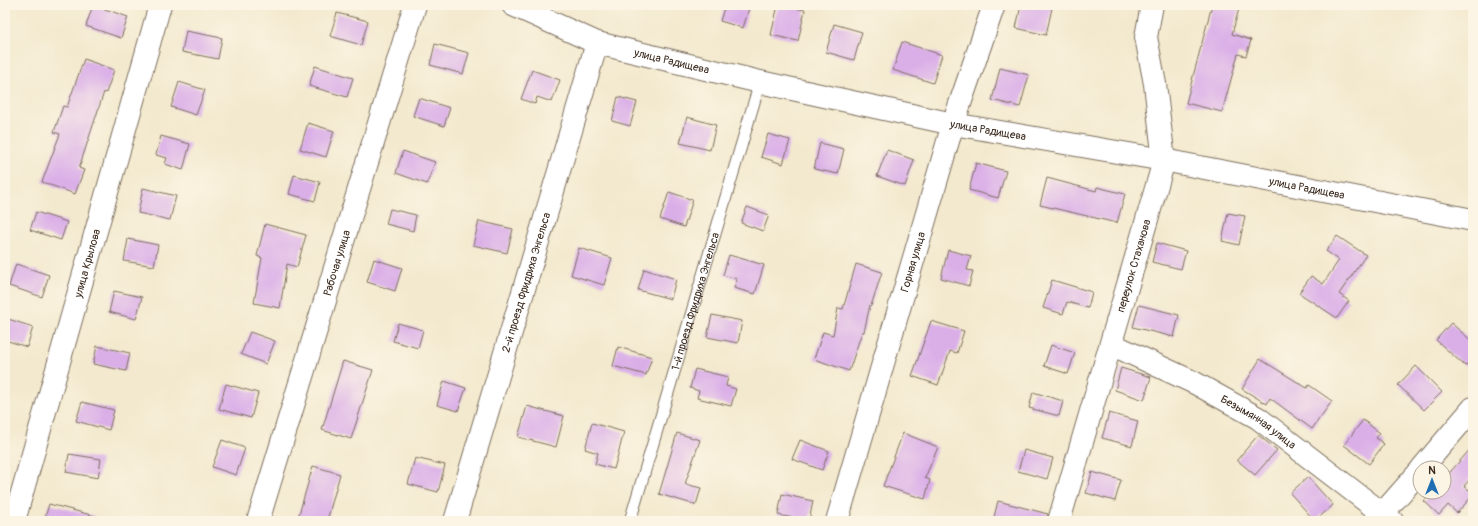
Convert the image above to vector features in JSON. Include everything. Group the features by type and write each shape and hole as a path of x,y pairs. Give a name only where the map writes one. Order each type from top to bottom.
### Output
{"street":[{"name":"улица Крылова","path":"14,521 160,5"},
{"name":"Рабочая улица","path":"258,521 415,5"},
{"name":"улица Радищева","path":"513,5 597,43 760,82 952,124 1164,161 1473,220"},
{"name":"Горная улица","path":"837,521 952,124 994,5"},
{"name":"переулок Стаханова","path":"1059,521 1164,161 1155,84 1146,37 1152,5"},
{"name":"2-й проезд Фридриха Энгельса","path":"455,521 597,43"},
{"name":"Безымянная улица","path":"1111,344 1195,383 1258,418 1383,519"},
{"path":"1429,460 1473,408"},
{"path":"1383,519 1412,481"}],"lane":[{"name":"1-й проезд Фридриха Энгельса","path":"630,521 760,82"}],"building":[{"path":"93,5 128,17 121,38 86,26"},
{"path":"725,5 750,5 743,28 720,21"},
{"path":"778,5 805,10 798,41 771,35"},
{"path":"1021,5 1038,5 1052,8 1046,35 1016,28"},
{"path":"1212,5 1240,5 1232,34 1251,40 1246,56 1238,54 1222,112 1186,103"},
{"path":"337,13 368,21 361,45 330,36"},
{"path":"834,24 862,32 854,60 826,52"},
{"path":"186,31 222,38 218,59 182,52"},
{"path":"902,42 942,55 933,83 893,70"},
{"path":"435,44 469,53 463,74 430,65"},
{"path":"84,59 114,70 106,93 104,92 79,168 84,170 75,194 42,182 60,134 54,132 63,106 67,107"},
{"path":"315,66 353,78 347,97 309,86"},
{"path":"1000,68 1029,75 1020,107 992,100"},
{"path":"532,70 560,80 552,102 537,97 535,104 521,99"},
{"path":"179,82 205,90 196,115 171,107"},
{"path":"618,97 637,102 630,126 612,121"},
{"path":"419,98 450,108 444,126 413,116"},
{"path":"687,117 716,125 710,150 680,143"},
{"path":"308,123 334,131 326,157 300,149"},
{"path":"768,134 790,140 783,164 761,157"},
{"path":"161,136 190,144 183,170 165,164 167,158 156,155"},
{"path":"820,143 844,149 838,174 814,169"},
{"path":"887,150 914,160 905,186 877,176"},
{"path":"403,151 435,162 427,184 396,173"},
{"path":"976,163 1006,171 998,198 969,190"},
{"path":"294,175 320,182 315,201 289,194"},
{"path":"1047,178 1096,191 1097,187 1125,194 1117,223 1040,205"},
{"path":"143,188 176,196 170,220 138,213"},
{"path":"669,192 693,200 684,227 660,219"},
{"path":"747,207 769,215 763,231 741,223"},
{"path":"390,209 416,215 413,231 386,224"},
{"path":"36,212 67,222 61,240 30,230"},
{"path":"1228,213 1245,216 1239,245 1222,241"},
{"path":"479,221 513,229 507,253 473,245"},
{"path":"265,224 306,235 297,267 287,264 280,308 254,303 262,258 257,256"},
{"path":"1337,236 1366,255 1339,294 1349,301 1337,318 1299,293 1311,276 1323,284 1339,260 1326,251"},
{"path":"128,239 158,245 154,266 124,261"},
{"path":"1157,243 1186,251 1181,269 1152,262"},
{"path":"579,248 612,258 604,285 571,275"},
{"path":"948,250 971,256 967,270 973,271 969,286 941,278"},
{"path":"729,255 764,265 755,294 734,288 737,279 723,275"},
{"path":"374,259 402,268 395,291 367,282"},
{"path":"16,264 49,275 42,297 9,286"},
{"path":"856,264 882,272 871,306 870,305 864,332 862,332 849,371 814,359 823,332 833,335 838,308 843,309"},
{"path":"644,269 676,279 671,299 638,290"},
{"path":"1052,280 1092,292 1088,308 1067,302 1063,314 1043,308"},
{"path":"114,291 142,297 136,319 109,312"},
{"path":"1139,305 1179,315 1174,337 1133,327"},
{"path":"712,315 742,321 738,343 707,337"},
{"path":"5,318 33,327 27,347 5,340"},
{"path":"931,321 964,331 957,353 950,351 938,385 912,376"},
{"path":"398,323 423,330 418,348 393,341"},
{"path":"1451,323 1473,342 1473,358 1465,366 1436,340"},
{"path":"250,332 275,341 266,364 241,354"},
{"path":"1051,345 1075,353 1068,374 1044,366"},
{"path":"97,346 130,353 126,371 93,364"},
{"path":"618,347 652,357 646,375 613,366"},
{"path":"1260,359 1307,388 1309,385 1332,401 1312,429 1270,398 1267,404 1242,389"},
{"path":"343,361 373,370 351,439 322,430"},
{"path":"1416,366 1442,392 1424,410 1398,385"},
{"path":"1121,368 1151,377 1144,400 1115,390"},
{"path":"695,369 728,377 726,386 736,389 731,406 697,398 699,391 690,388"},
{"path":"444,381 466,388 458,411 437,405"},
{"path":"226,384 258,393 251,418 219,409"},
{"path":"1033,392 1063,401 1059,416 1029,408"},
{"path":"82,402 114,410 109,430 76,421"},
{"path":"527,406 564,416 556,447 518,437"},
{"path":"1109,413 1138,421 1132,446 1102,438"},
{"path":"1363,420 1380,433 1376,438 1384,444 1369,464 1344,445"},
{"path":"592,423 624,432 614,469 595,464 598,453 585,449"},
{"path":"677,433 700,440 685,484 701,488 696,505 659,494"},
{"path":"903,433 938,447 925,478 930,480 925,499 883,486"},
{"path":"1258,435 1277,450 1255,475 1237,460"},
{"path":"222,440 245,448 236,475 212,467"},
{"path":"800,440 829,451 822,470 792,459"},
{"path":"1473,446 1473,476 1464,486 1473,493 1473,495 1457,513 1448,505 1439,515 1424,501 1452,500 1452,470"},
{"path":"1024,450 1053,458 1047,479 1018,471"},
{"path":"69,454 101,459 98,478 66,472"},
{"path":"415,458 445,465 438,492 408,484"},
{"path":"313,466 340,474 327,521 297,521"},
{"path":"1092,472 1121,480 1115,501 1086,493"},
{"path":"1308,477 1333,505 1315,521 1290,493"},
{"path":"782,494 813,501 809,521 778,515"},
{"path":"998,501 1048,514 1047,521 993,521"},
{"path":"49,504 95,516 94,521 44,521"}]}
